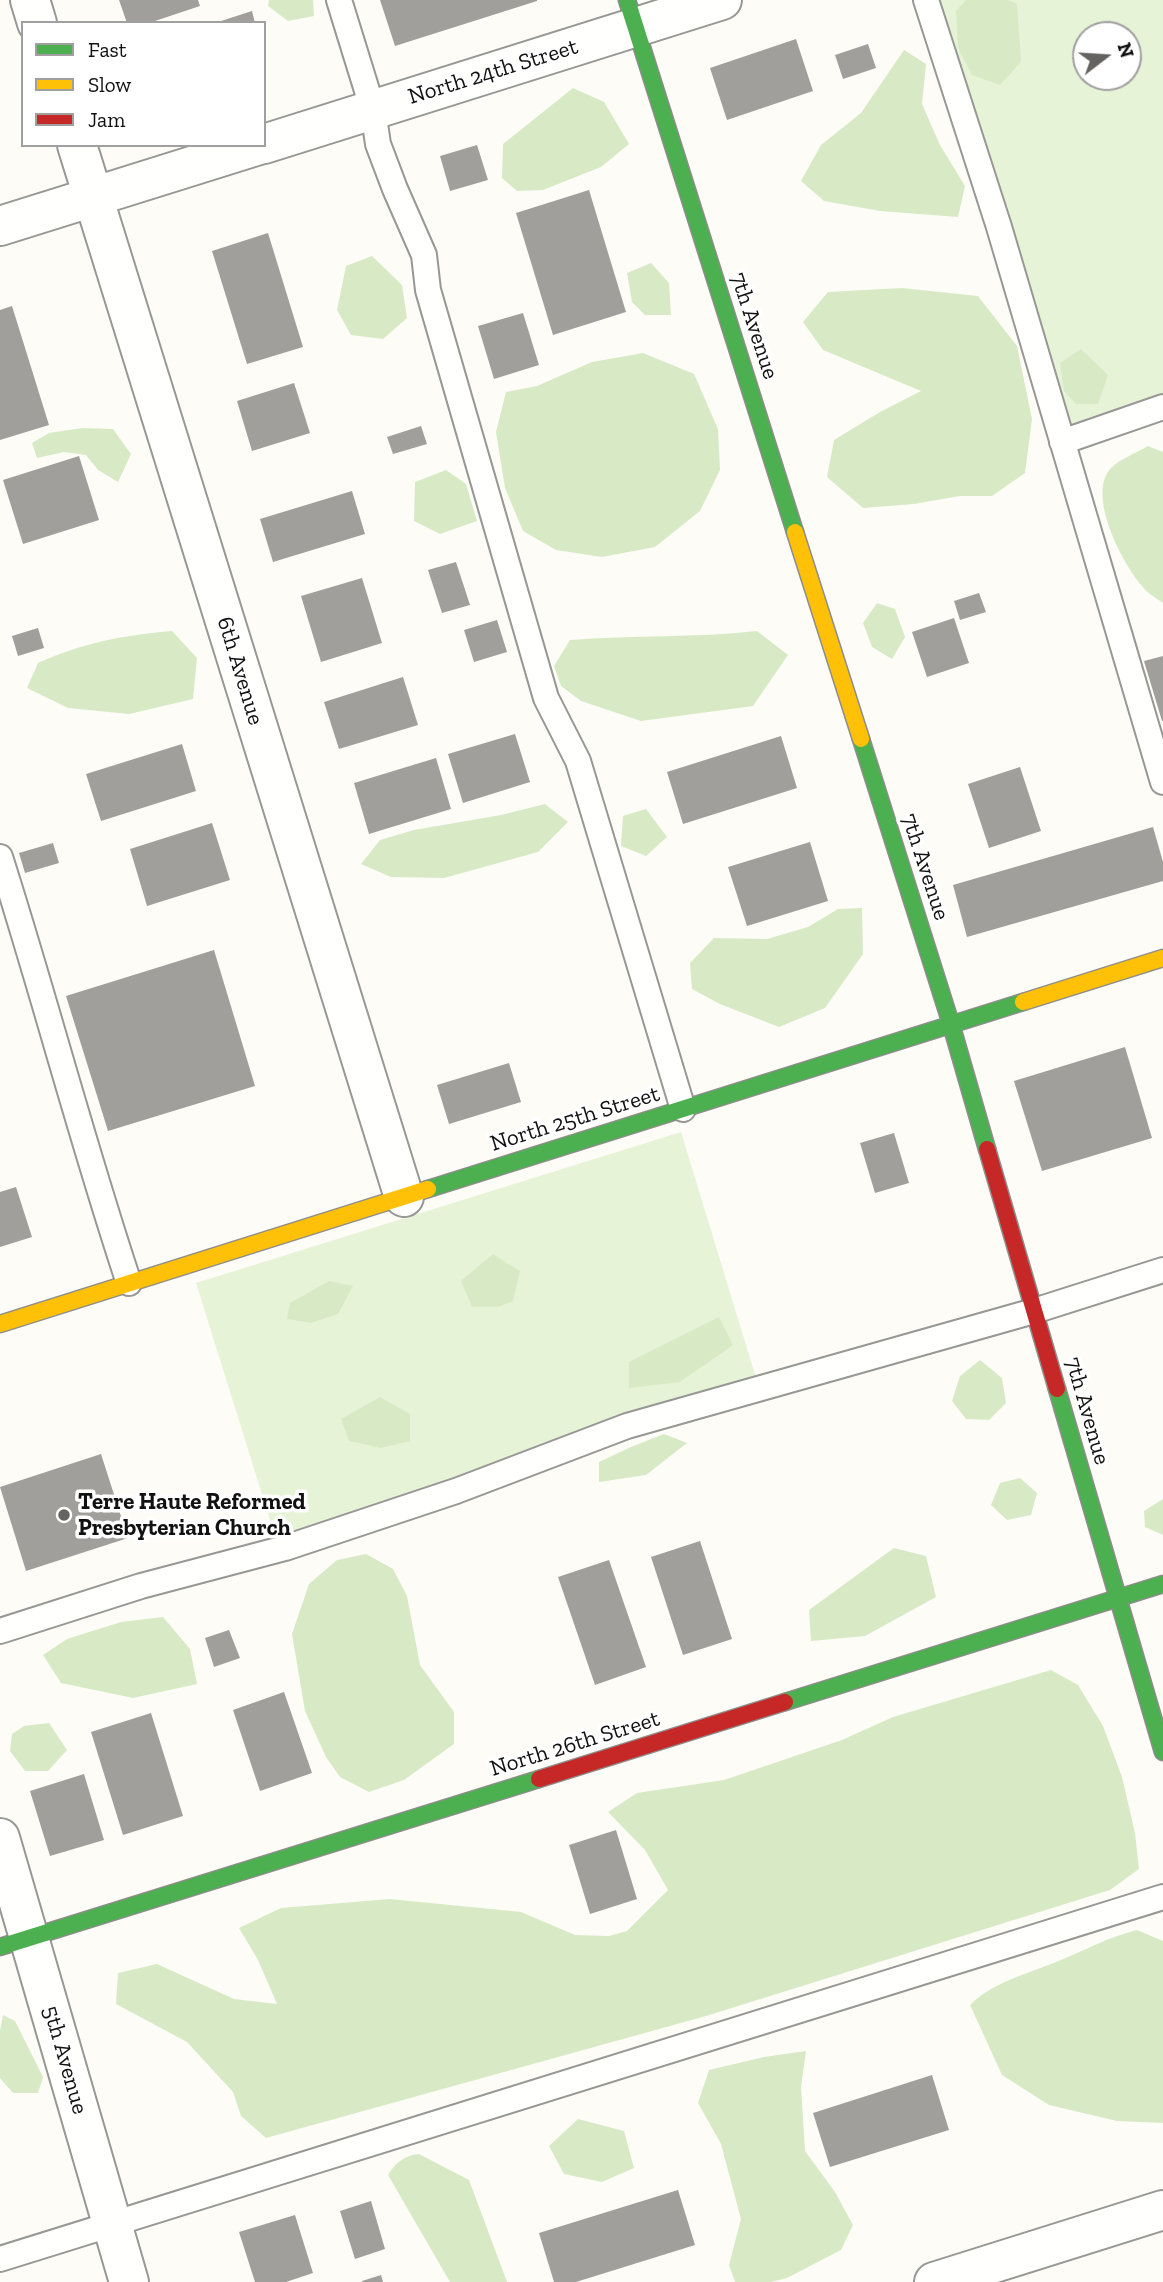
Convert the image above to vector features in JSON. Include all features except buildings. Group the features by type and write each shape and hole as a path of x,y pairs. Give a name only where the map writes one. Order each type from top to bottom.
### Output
{"street":[{"path":"30,0 36,21"},
{"name":"North 24th Street","path":"266,143 373,110 632,13 722,0"},
{"name":"7th Avenue","path":"632,13 951,1024 1163,1752"},
{"name":"6th Avenue","path":"77,147 404,1196"},
{"path":"0,226 253,147"},
{"name":"North 25th Street","path":"0,1324 1163,958"},
{"name":"North 26th Street","path":"15,1942 1163,1584"},
{"name":"5th Avenue","path":"0,1838 15,1942 129,2282"},
{"path":"934,2282 1163,2210"}],"lane":[{"path":"339,0 373,110 378,144 424,255 428,290 546,698 578,761 683,1109"},
{"path":"926,0 999,227 1163,782"},
{"path":"1062,442 1163,407"},
{"path":"0,857 34,962 105,1212 129,1283"},
{"path":"0,1631 141,1586 311,1539 456,1491 627,1426 1034,1311 1163,1270"},
{"path":"0,2259 1163,1897"}],"green space":[{"path":"269,0 313,0 314,16 288,21 268,6"},
{"path":"934,0 1163,0 1163,400 1072,427 1067,425"},
{"path":"966,0 1008,0 1017,4 1021,62 1000,85 972,75 958,48 956,11"},
{"path":"904,50 926,64 922,104 940,145 965,186 958,217 880,211 824,201 801,181 821,145 861,113"},
{"path":"573,88 604,102 629,144 601,167 543,190 517,191 502,178 503,144"},
{"path":"372,256 402,285 407,318 383,339 351,335 337,310 346,266"},
{"path":"651,263 669,283 671,315 645,315 632,302 627,273"},
{"path":"902,288 978,296 1017,346 1032,419 1025,473 992,496 960,496 914,504 863,508 827,477 834,440 921,391 823,350 803,322 828,292"},
{"path":"1081,349 1108,375 1098,404 1076,404 1064,391 1060,363"},
{"path":"643,353 694,374 718,429 720,470 700,511 655,547 602,557 556,550 523,531 505,488 496,432 506,392 537,386 592,362"},
{"path":"82,428 113,429 131,454 118,482 98,470 86,455 64,452 37,458 32,443 49,433"},
{"path":"1148,446 1163,452 1163,603 1144,589 1125,562 1110,528 1102,494 1104,480 1111,468"},
{"path":"446,470 466,484 477,521 440,534 414,521 415,482"},
{"path":"877,603 895,609 905,637 892,659 872,647 863,623"},
{"path":"172,631 197,658 193,699 129,714 68,708 27,688 38,663 54,656 104,641"},
{"path":"757,631 788,655 753,706 641,721 581,701 561,686 554,666 570,640"},
{"path":"545,804 568,822 538,852 444,878 391,877 361,864 380,840 414,830 501,815"},
{"path":"646,809 667,837 646,856 621,846 623,816"},
{"path":"862,908 863,954 825,1008 779,1027 720,1004 692,989 690,963 714,938 767,939 808,927 838,909"},
{"path":"681,1132 757,1381 276,1539 196,1283"},
{"path":"493,1254 520,1271 513,1301 498,1307 472,1307 461,1281"},
{"path":"329,1281 353,1286 338,1314 311,1323 287,1319 290,1303"},
{"path":"719,1317 733,1345 680,1382 629,1388 629,1362"},
{"path":"980,1360 1002,1378 1006,1403 989,1420 966,1419 952,1401 960,1376"},
{"path":"380,1397 410,1414 410,1441 381,1448 349,1441 341,1419"},
{"path":"664,1434 687,1443 646,1475 599,1482 599,1462"},
{"path":"1020,1478 1037,1493 1031,1515 1007,1520 991,1505 1000,1483"},
{"path":"1163,1499 1163,1535 1145,1527 1144,1511"},
{"path":"894,1548 926,1556 936,1597 865,1636 811,1641 809,1610"},
{"path":"366,1554 393,1569 407,1596 420,1665 454,1712 454,1744 404,1780 369,1792 340,1777 326,1757 305,1711 292,1634 309,1584 337,1560"},
{"path":"163,1617 190,1649 197,1684 133,1698 61,1683 43,1655 67,1639 121,1622"},
{"path":"1051,1670 1078,1685 1103,1726 1122,1777 1135,1833 1139,1869 1110,1890 706,2016 266,2138 241,2116 233,2092 187,2042 116,2004 118,1973 157,1964 234,1999 277,2004 258,1960 239,1928 281,1908 390,1899 521,1912 575,1935 609,1936 627,1931 668,1890 645,1850 608,1812 637,1793 724,1780 842,1740 893,1717"},
{"path":"49,1723 67,1750 48,1771 25,1771 10,1751 12,1734 24,1726"},
{"path":"1137,1930 1163,1941 1163,2123 1117,2121 1049,2105 1002,2075 970,2005 989,1990 1011,1979"},
{"path":"3,2015 15,2021 43,2077 38,2093 13,2093 0,2078 0,2031"},
{"path":"806,2051 801,2087 805,2151 835,2192 853,2225 841,2250 787,2278 771,2282 735,2282 729,2265 741,2219 721,2144 698,2103 709,2070 764,2057"},
{"path":"578,2119 624,2131 634,2168 602,2182 564,2174 549,2146"},
{"path":"419,2154 469,2180 507,2282 450,2282 388,2175 401,2160"}],"traffic: fast":[{"path":"627,0 795,532"},
{"path":"861,739 951,1024 987,1149"},
{"path":"428,1189 1023,1002"},
{"path":"1057,1389 1163,1752"},
{"path":"785,1702 1163,1584"},
{"path":"0,1947 539,1779"}],"traffic: slow":[{"path":"795,532 861,739"},
{"path":"1023,1002 1163,958"},
{"path":"0,1324 428,1189"}],"traffic: jam":[{"path":"987,1149 1057,1389"},
{"path":"539,1779 785,1702"}],"place":[{"name":"Terre Haute Reformed Presbyterian Church","path":"64,1515"}]}
